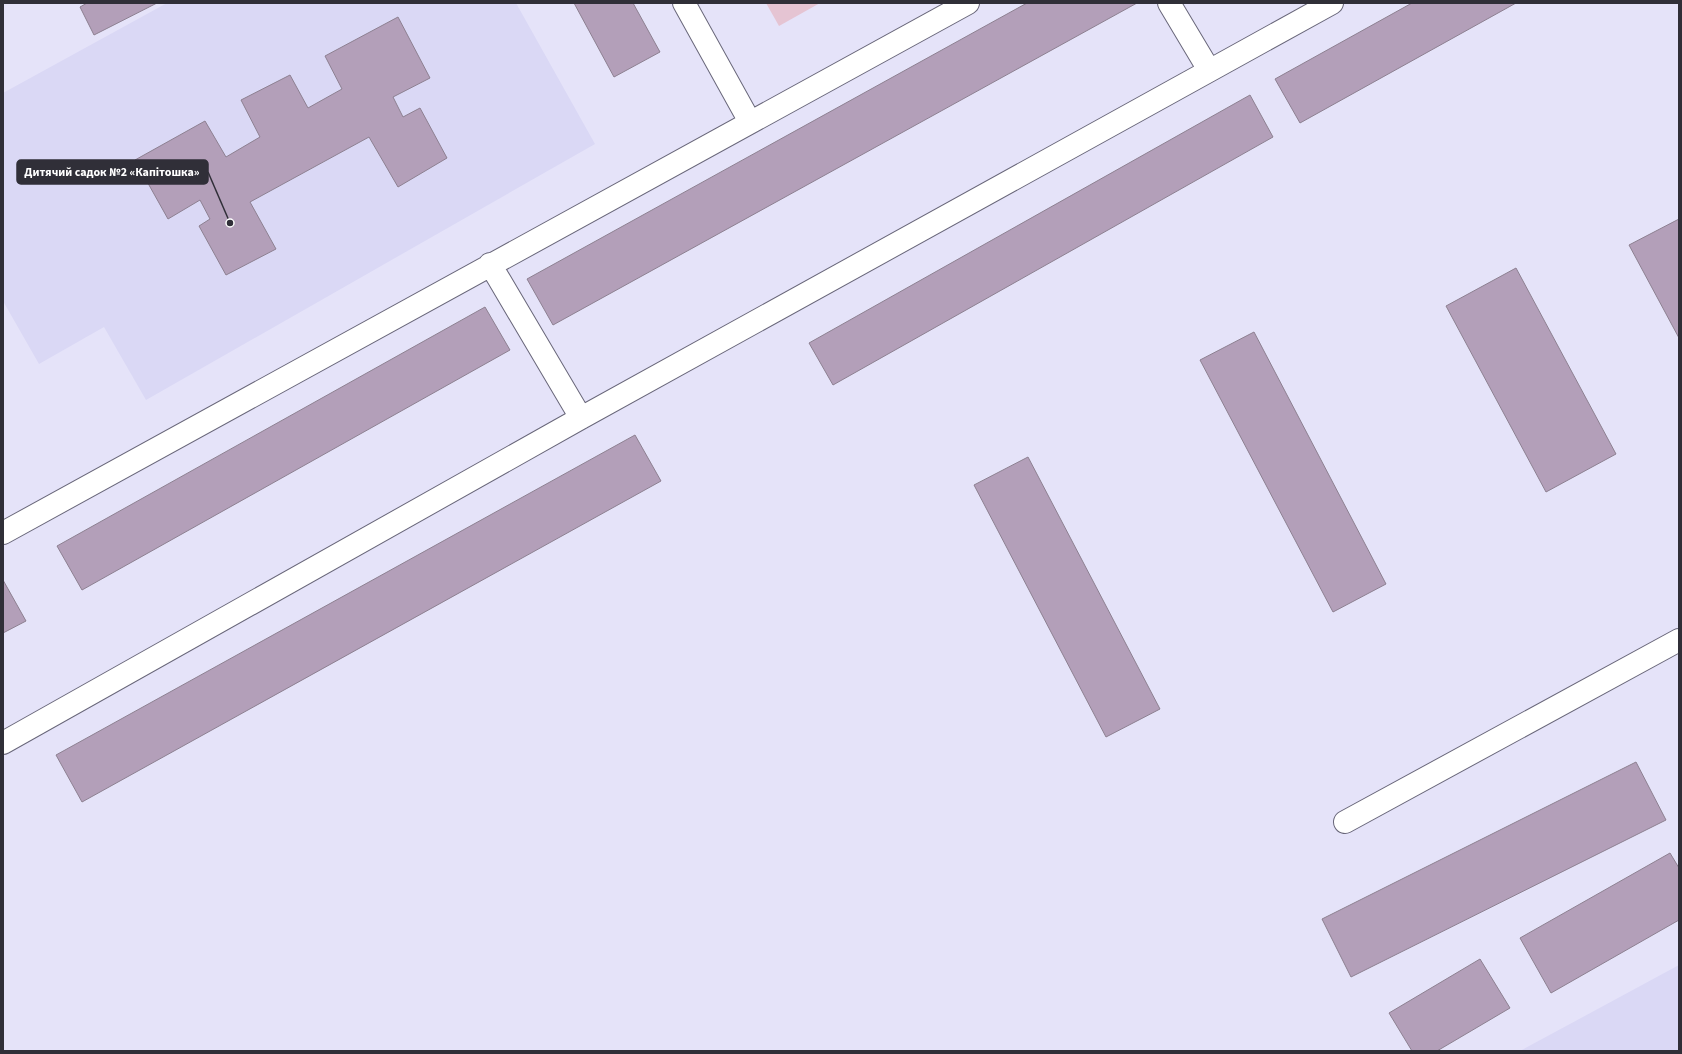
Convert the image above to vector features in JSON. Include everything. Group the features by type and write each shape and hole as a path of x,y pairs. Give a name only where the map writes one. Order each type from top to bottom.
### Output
{"street":[{"path":"684,3 750,122"},
{"path":"3,533 490,264 968,3"},
{"path":"1169,3 1209,70"},
{"path":"3,743 581,418 1332,3"},
{"path":"490,264 581,418"},
{"path":"1345,822 1679,640"}],"shaded area":[{"path":"167,3 516,3 595,144 146,400 104,327 39,364 3,301 3,93"},
{"path":"766,3 820,3 779,26"},
{"path":"1679,965 1679,1051 1520,1051"}],"building":[{"path":"87,3 157,3 94,35 80,7"},
{"path":"574,3 633,3 660,52 614,77"},
{"path":"1027,3 1137,3 553,325 527,279"},
{"path":"1412,3 1516,3 1300,123 1275,79"},
{"path":"398,17 430,78 393,97 403,117 420,108 447,158 398,187 369,137 250,202 276,249 226,275 199,226 210,219 200,200 168,219 135,160 205,121 226,157 260,137 241,100 290,75 308,108 342,89 325,56"},
{"path":"1250,95 1273,137 833,385 809,343"},
{"path":"1679,219 1679,338 1629,245"},
{"path":"1516,268 1616,454 1546,492 1446,306"},
{"path":"485,307 510,350 82,590 57,546"},
{"path":"1254,332 1386,584 1333,612 1200,360"},
{"path":"635,435 661,481 82,802 56,755"},
{"path":"1028,457 1160,709 1106,737 974,485"},
{"path":"3,580 26,621 3,633"},
{"path":"1636,762 1666,820 1351,977 1322,919"},
{"path":"1670,853 1679,868 1679,920 1551,993 1520,938"},
{"path":"1480,959 1510,1008 1437,1051 1412,1051 1389,1013"}],"place":[{"name":"Дитячий садок №2 «Капітошка»","path":"230,223"}]}
